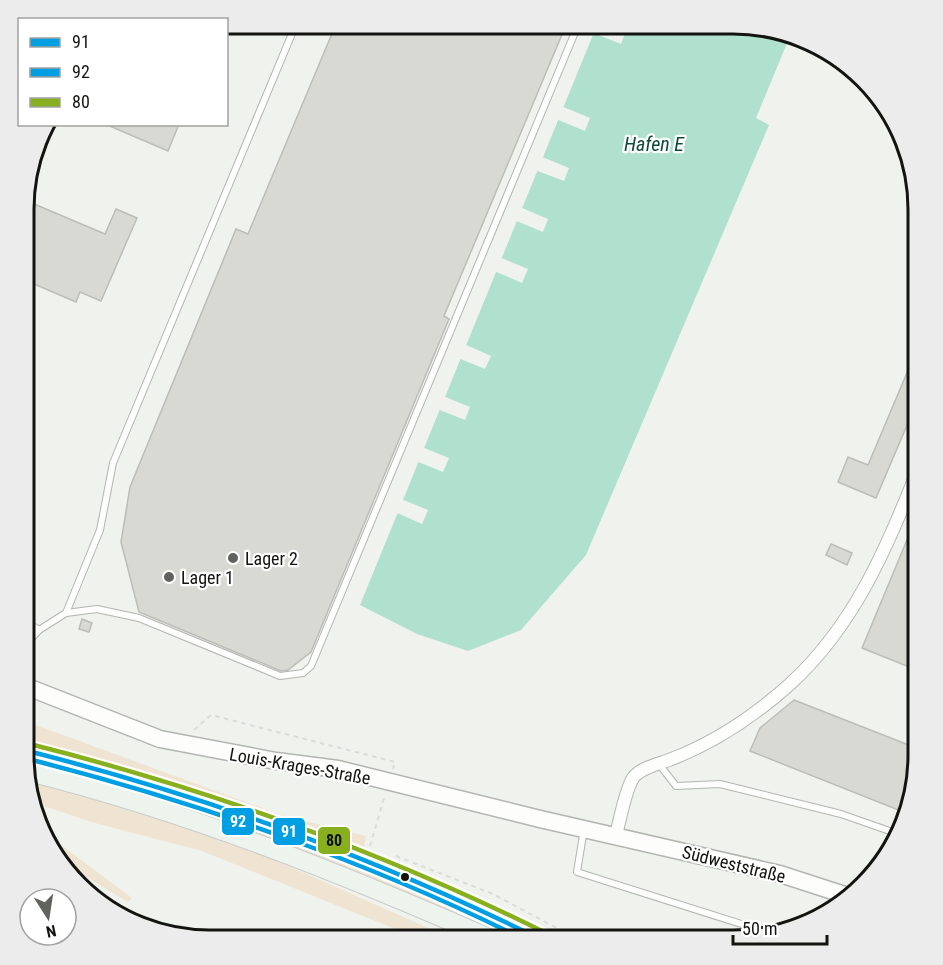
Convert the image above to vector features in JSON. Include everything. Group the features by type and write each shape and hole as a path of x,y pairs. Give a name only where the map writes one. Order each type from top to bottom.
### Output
{"main road":[{"path":"35,753 112,773 231,812 484,910 523,930"},
{"path":"36,774 173,812 259,843 458,930"}],"street":[{"path":"616,835 633,778 646,768 695,750 739,725 789,685 830,642 852,613 877,565 908,493"},
{"name":"Louis-Krages-Straße","path":"35,690 160,739 276,761 338,769 389,783 616,835"},
{"name":"Südweststraße","path":"616,835 780,874 841,894"},
{"path":"475,930 484,910"}],"lane":[{"path":"35,635 66,613 97,609 140,618 280,676 303,673 312,666 574,34"},
{"path":"66,613 100,530 113,463 291,35"},
{"path":"35,627 39,630"},
{"path":"659,764 676,786 720,784 841,814 891,832"},
{"path":"584,829 577,872 758,928"}],"path":[{"path":"189,731 195,729 211,715 395,762 370,843 372,851"},
{"path":"393,856 458,879 531,912 562,930"},
{"path":"449,879 458,879"}],"shaded area":[{"path":"35,725 281,815 366,836 364,846 371,857 403,863 403,865 370,859 35,747"},
{"path":"35,760 140,789 244,825 460,907 457,916 35,769"},
{"path":"37,784 89,797 241,847 433,930 398,930 202,851 91,822 44,806"},
{"path":"58,843 132,898 128,902 82,874"}],"water":[{"name":"Hafen E","path":"593,34 734,34 757,36 787,43 756,118 769,125 586,555 521,630 468,651 417,634 360,605"}],"pier":[{"path":"597,34 625,34 621,44"},
{"path":"561,106 590,118 585,131 556,119"},
{"path":"540,156 569,168 564,181 535,170"},
{"path":"520,207 548,219 543,232 514,220"},
{"path":"499,257 528,269 522,283 494,271"},
{"path":"464,344 491,356 485,369 458,358"},
{"path":"443,396 470,407 465,420 437,409"},
{"path":"422,447 449,458 443,472 416,461"},
{"path":"401,499 428,510 422,524 395,512"}],"building":[{"path":"562,34 444,316 449,319 311,652 288,670 281,671 139,612 121,542 130,487 236,229 248,234 331,35"},
{"path":"110,126 178,126 168,151"},
{"path":"34,204 105,234 116,209 137,218 101,301 80,292 76,302 34,284"},
{"path":"908,370 908,423 876,498 838,482 848,457 868,465"},
{"path":"908,537 908,667 862,648"},
{"path":"831,544 852,553 847,565 826,555"},
{"path":"82,619 92,623 89,632 79,629"},
{"path":"794,700 908,745 908,767 900,810 750,751 760,728"}],"transit line":[{"name":"80","path":"35,745 160,780 358,849 486,904 540,930"},
{"name":"91","path":"35,753 157,787 289,832 419,883 521,930"},
{"name":"92","path":"35,761 152,793 281,836 407,885 505,930"}],"place":[{"name":"Lager 2","path":"233,558"},
{"name":"Lager 1","path":"169,577"}]}
